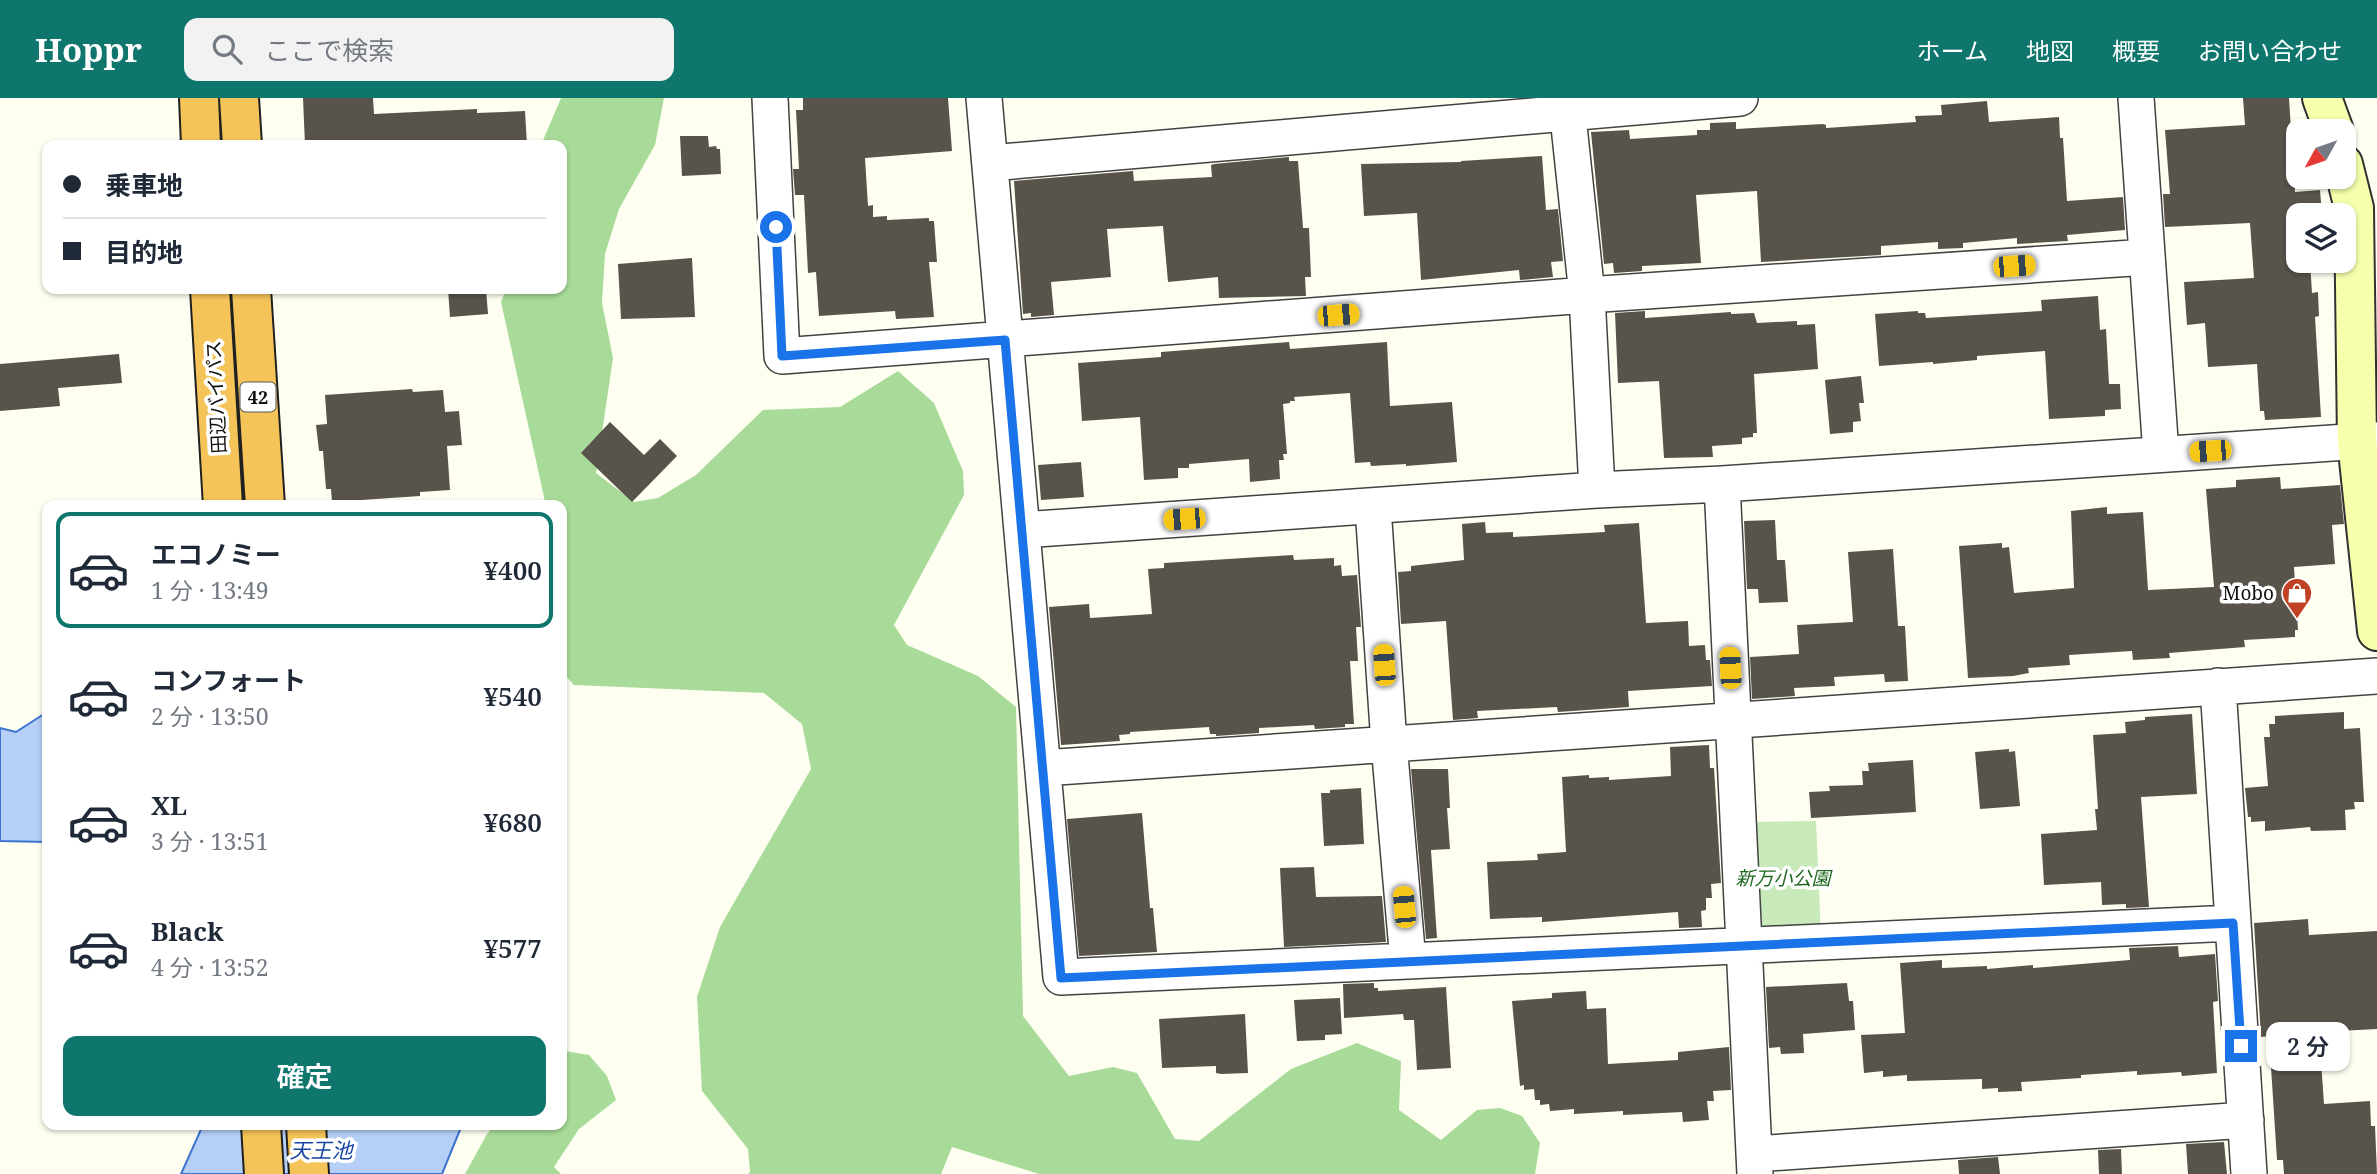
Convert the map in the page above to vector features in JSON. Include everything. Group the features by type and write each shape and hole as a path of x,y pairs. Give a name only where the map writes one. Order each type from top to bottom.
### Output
{"highway":[{"path":"199,98 201,140"},
{"path":"239,98 242,140"},
{"name":"田辺バイパス","path":"209,294 223,500"},
{"name":"42","path":"251,294 265,500"},
{"path":"261,1130 264,1174"},
{"path":"306,1130 309,1174"}],"street":[{"path":"770,98 782,356 1587,295 2147,257"},
{"path":"984,98 1061,978 2233,923"},
{"path":"989,163 1566,105 1740,98"},
{"path":"2136,98 2161,454"},
{"path":"2322,98 2330,119"},
{"path":"1566,105 1587,295 1597,490"},
{"path":"2349,189 2354,208 2377,631"},
{"path":"1022,530 2367,441"},
{"path":"1722,484 1755,1164 2246,1120"},
{"path":"1373,507 1389,744 1408,961"},
{"path":"1043,768 2377,676"},
{"path":"2218,686 2249,1174"}],"green space":[{"path":"561,98 664,98 655,145 619,209 605,254 602,303 613,358 596,473 634,502 658,498 696,475 763,410 840,407 898,371 934,403 963,471 964,495 894,625 907,645 978,676 1016,707 1023,1016 1069,1076 1113,1067 1137,1073 1175,1139 1199,1141 1291,1069 1357,1043 1401,1061 1399,1110 1441,1140 1477,1110 1500,1108 1522,1116 1540,1143 1535,1174 1039,1174 952,1147 941,1174 748,1174 748,1149 702,1091 697,997 720,927 811,769 802,724 764,693 574,685 567,677 567,500 545,500 501,302 504,294 567,294 567,140 543,140"},
{"name":"新万小公園","path":"1816,821 1821,935 1748,937 1745,822"},
{"path":"567,1051 589,1055 607,1076 616,1100 579,1129 554,1167 561,1174 465,1174 491,1130 567,1130"}],"water":[{"path":"42,715 42,842 0,841 0,728 16,732"},
{"name":"天王池","path":"201,1130 460,1130 442,1174 181,1174"}],"building":[{"path":"303,98 373,98 374,114 477,109 477,113 525,111 527,140 305,140"},
{"path":"803,98 948,98 952,151 865,158 868,206 873,205 873,217 887,216 887,220 929,218 929,221 934,221 937,262 929,262 934,317 896,319 895,311 819,316 816,272 808,273 804,195 795,195 793,169 799,169 796,110 803,110"},
{"path":"2243,98 2289,98 2290,119 2286,119 2286,189 2295,189 2295,192 2320,190 2321,203 2286,203 2286,273 2311,273 2312,293 2318,292 2319,316 2315,317 2321,417 2265,420 2264,411 2260,411 2257,364 2208,367 2205,323 2187,325 2184,282 2254,278 2250,223 2165,227 2163,194 2170,194 2165,130 2245,125"},
{"path":"1987,101 1989,122 2059,117 2067,201 2123,197 2125,230 2067,235 2068,241 2017,244 2017,238 1963,243 1963,248 1938,249 1938,242 1881,246 1881,255 1761,262 1757,191 1696,195 1701,263 1642,266 1642,271 1614,273 1613,263 1604,264 1591,132 1629,130 1630,139 1697,135 1697,130 1710,130 1710,123 1736,122 1736,129 1823,124 1826,128 1916,122 1915,116 1942,115 1941,105"},
{"path":"680,136 708,136 709,147 716,146 720,149 721,174 682,176"},
{"path":"1542,156 1546,210 1558,209 1563,261 1551,262 1553,277 1520,280 1519,270 1421,280 1417,213 1364,216 1361,164 1461,162"},
{"path":"1289,157 1289,161 1298,161 1303,228 1309,228 1311,277 1305,277 1306,296 1219,298 1218,277 1168,282 1163,226 1107,229 1111,277 1051,282 1054,315 1031,317 1031,313 1023,314 1014,181 1133,171 1134,181 1212,177 1211,165 1214,164"},
{"path":"692,258 695,317 621,319 618,264"},
{"path":"448,294 486,294 488,314 450,317"},
{"path":"2098,296 2100,330 2106,329 2109,384 2120,384 2121,409 2105,410 2105,416 2049,419 2045,351 1977,356 1977,360 1933,364 1879,366 1875,314 1918,311 1925,313 1926,318 2042,311 2041,300"},
{"path":"1645,311 1645,318 1731,312 1754,313 1757,323 1797,321 1797,325 1815,324 1818,369 1754,374 1757,433 1753,433 1753,437 1742,438 1742,444 1712,446 1713,457 1664,458 1659,381 1618,383 1615,313"},
{"path":"1289,342 1290,349 1387,342 1390,406 1452,402 1457,462 1406,466 1355,463 1350,393 1294,397 1295,401 1283,404 1287,454 1283,454 1284,460 1279,460 1280,479 1250,482 1249,459 1189,464 1189,468 1178,468 1178,478 1144,480 1140,417 1082,421 1078,363 1161,357 1161,352"},
{"path":"119,354 122,383 58,388 60,406 0,411 0,364"},
{"path":"1861,376 1864,403 1859,403 1861,421 1853,422 1853,432 1830,434 1825,380"},
{"path":"412,389 413,392 443,390 445,412 459,411 462,445 447,446 450,490 420,492 420,496 332,500 331,489 326,489 323,451 319,451 316,425 327,424 325,395"},
{"path":"610,422 644,455 660,439 677,456 632,502 581,453"},
{"path":"1081,462 1084,497 1041,500 1038,465"},
{"path":"2280,477 2281,489 2340,485 2344,524 2332,525 2335,564 2294,567 2298,630 2295,630 2295,637 2244,640 2245,647 2169,653 2170,658 2133,660 2132,651 2069,655 2070,665 2028,668 2029,673 2013,676 1968,678 1959,546 2002,543 2002,548 2009,547 2014,593 2074,588 2071,511 2107,507 2107,514 2143,512 2148,590 2214,587 2206,489 2236,487 2236,480"},
{"path":"1775,520 1777,560 1785,560 1788,602 1759,603 1758,589 1747,589 1744,521"},
{"path":"1485,522 1486,533 1513,532 1513,537 1605,532 1604,525 1639,523 1646,623 1688,621 1689,646 1705,645 1706,660 1710,660 1712,686 1628,691 1629,707 1558,712 1557,707 1477,711 1478,718 1453,720 1446,621 1401,624 1398,572 1411,571 1411,566 1464,560 1462,524"},
{"path":"1893,549 1898,626 1905,626 1908,681 1885,682 1884,674 1834,677 1835,686 1794,688 1795,696 1752,699 1750,657 1799,654 1797,625 1853,622 1848,552"},
{"path":"1293,555 1294,560 1334,558 1334,566 1341,565 1342,576 1357,575 1361,627 1356,627 1358,661 1350,661 1354,724 1315,729 1314,725 1259,728 1259,733 1216,736 1210,734 1209,727 1130,732 1119,735 1120,741 1061,745 1049,607 1089,604 1090,618 1152,614 1148,569 1164,568 1164,563"},
{"path":"2344,712 2344,729 2360,728 2364,802 2354,802 2355,809 2345,810 2346,830 2311,831 2310,827 2265,831 2265,821 2251,822 2245,788 2268,786 2264,737 2270,737 2269,724 2275,724 2275,716"},
{"path":"2192,714 2197,794 2141,797 2149,907 2102,905 2101,882 2044,885 2041,834 2097,830 2093,735 2126,733 2125,722 2145,720 2145,717"},
{"path":"1709,745 1710,768 1714,768 1721,883 1711,884 1712,898 1706,898 1706,910 1701,911 1702,927 1679,928 1678,912 1542,922 1542,917 1490,919 1487,862 1538,860 1537,854 1566,852 1562,777 1589,775 1589,778 1609,777 1609,780 1671,776 1670,747"},
{"path":"2009,749 2009,752 2015,751 2020,806 1980,809 1975,752"},
{"path":"1913,760 1916,812 1811,818 1809,792 1830,791 1829,786 1863,785 1862,771 1869,771 1868,763"},
{"path":"1411,769 1448,769 1450,849 1431,850 1437,938 1426,939"},
{"path":"1361,788 1364,844 1324,846 1321,793"},
{"path":"1142,813 1150,908 1153,908 1157,952 1079,956 1067,819"},
{"path":"1314,867 1316,897 1382,896 1386,942 1284,947 1280,868"},
{"path":"2308,919 2309,935 2377,931 2377,1029 2319,1032 2324,1104 2370,1101 2371,1126 2375,1126 2377,1174 2284,1174 2283,1160 2277,1160 2269,1036 2261,1037 2254,923"},
{"path":"2178,946 2179,957 2215,954 2218,1001 2213,1002 2217,1073 2182,1076 2181,1072 2137,1075 2137,1071 2081,1075 2081,1078 2021,1082 2022,1091 1998,1092 1998,1088 1982,1089 1982,1079 1907,1081 1907,1075 1883,1077 1883,1071 1864,1073 1861,1035 1905,1033 1900,963 1942,960 1942,968 1987,966 1987,969 2033,965 2033,968 2130,960 2129,948"},
{"path":"1374,983 1374,988 1378,988 1378,991 1446,987 1451,1068 1417,1070 1414,1020 1404,1020 1403,1014 1344,1018 1343,984"},
{"path":"1847,983 1849,1001 1853,1001 1855,1030 1803,1034 1804,1053 1781,1054 1780,1047 1769,1048 1766,987"},
{"path":"1586,991 1587,1009 1606,1008 1608,1064 1678,1060 1678,1052 1729,1047 1731,1090 1713,1091 1714,1101 1707,1101 1709,1120 1683,1122 1682,1112 1623,1115 1623,1111 1574,1114 1574,1109 1550,1111 1549,1104 1540,1105 1540,1100 1535,1100 1534,1089 1524,1090 1524,1085 1520,1086 1512,1001 1552,998 1552,993"},
{"path":"1340,998 1342,1034 1325,1035 1325,1040 1297,1041 1294,1000"},
{"path":"1245,1014 1248,1073 1216,1073 1216,1066 1162,1068 1159,1019"},
{"path":"2224,1142 2227,1174 2188,1174 2186,1144"},
{"path":"2121,1149 2122,1174 2099,1174 2098,1150"},
{"path":"1998,1157 2000,1174 1959,1174 1958,1160"}],"place":[{"name":"Mobo","path":"2297,620"}],"route":[{"path":"776,227 782,356 1005,340 1061,978 2233,923 2241,1046"}]}
